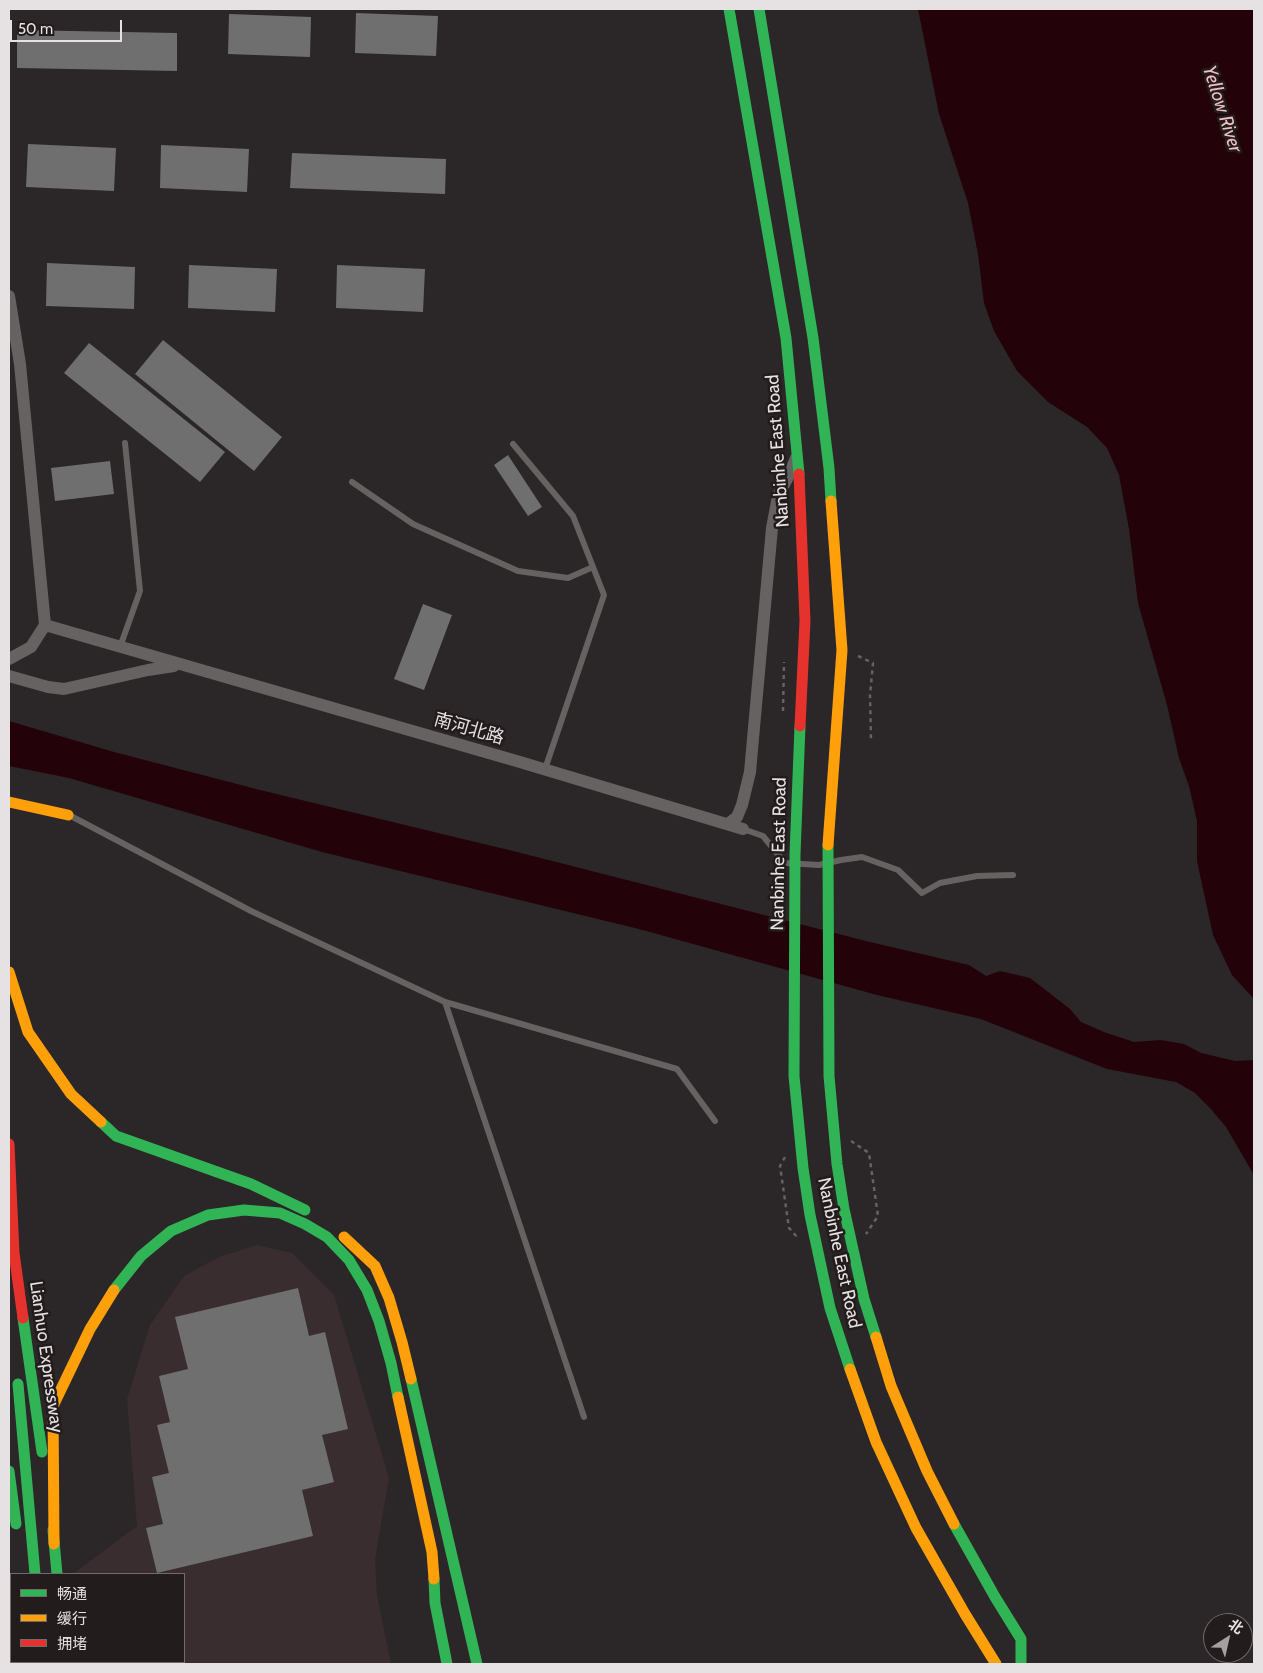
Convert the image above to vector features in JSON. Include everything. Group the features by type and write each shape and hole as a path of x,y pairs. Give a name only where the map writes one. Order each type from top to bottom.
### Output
{"main road":[{"name":"Nanbinhe East Road","path":"729,9 786,338 798,454 805,621 795,854 794,1076 803,1168 815,1243 830,1308 858,1398 887,1468 916,1528 996,1664"},
{"name":"Nanbinhe East Road","path":"759,9 813,338 829,468 842,650 827,856 829,1076 840,1182 853,1254 877,1343 908,1429 947,1512 1021,1639 1021,1664"},
{"path":"9,802 68,815"},
{"path":"9,972 28,1032 71,1094 116,1136 251,1184 300,1206 343,1237 375,1266 389,1298 402,1342 477,1664"},
{"name":"Lianhuo Expressway","path":"9,1144 14,1253 57,1573"},
{"path":"54,1544 53,1406 90,1330 116,1287 141,1256 171,1231 208,1215 244,1210 280,1213 305,1224 327,1237 349,1260 368,1290 380,1321 391,1363 432,1552 435,1603 447,1664"},
{"name":"Lianhuo Expressway","path":"9,1293 11,1313"},
{"name":"Lianhuo Expressway","path":"16,1372 35,1573"},
{"path":"9,1471 19,1539"}],"street":[{"path":"9,296 20,364 45,625 31,647 9,659"},
{"path":"728,824 737,817 750,772 772,528 778,496 798,454"},
{"name":"南河北路","path":"45,625 545,769 743,829"},
{"name":"南河北路","path":"9,676 48,688 64,690 168,666 184,666"}],"lane":[{"path":"120,647 140,591 125,443"},
{"path":"513,444 573,516 604,595 545,769"},
{"path":"352,482 413,524 518,571 568,578 593,566"},
{"path":"68,815 251,911 445,1002 678,1070 715,1122"},
{"path":"743,829 763,836 785,863 819,865 840,860 862,858 898,870 922,893 940,883 977,876 1013,875"},
{"path":"445,1002 584,1417"}],"path":[{"path":"783,716 784,662"},
{"path":"871,739 870,695 873,663"},
{"path":"834,1129 869,1153 878,1216 853,1254"}],"shaded area":[{"path":"257,1245 292,1253 334,1295 389,1478 375,1559 377,1595 391,1664 9,1664 10,1656 10,1663 185,1663 185,1573 74,1573 137,1526 127,1399 150,1325 184,1276 219,1257"}],"water":[{"name":"Yellow River","path":"918,9 1254,9 1254,999 1232,975 1213,935 1197,861 1197,821 1138,603 1129,529 1119,475 1107,448 1087,427 1048,402 1017,371 994,331 984,303 978,254 968,203 939,114"},
{"path":"9,721 114,752 260,790 969,965 986,976 1000,971 1030,978 1070,1009 1081,1022 1104,1032 1134,1042 1161,1040 1184,1044 1201,1053 1235,1061 1254,1060 1254,1175 1226,1127 1195,1093 1176,1082 1107,1069 981,1019 877,995 639,929 322,852 69,778 9,766"}],"building":[{"path":"356,13 438,16 436,56 355,53"},
{"path":"229,14 311,17 310,57 228,54"},
{"path":"17,30 177,33 177,71 17,68"},
{"path":"28,144 116,148 114,191 26,187"},
{"path":"161,145 249,149 247,192 160,188"},
{"path":"292,153 446,159 445,194 290,188"},
{"path":"47,263 135,267 134,309 46,306"},
{"path":"189,265 277,269 275,312 188,308"},
{"path":"337,265 425,269 423,312 336,308"},
{"path":"163,340 282,437 254,471 135,374"},
{"path":"89,343 225,452 200,482 64,373"},
{"path":"508,455 542,507 528,516 494,465"},
{"path":"110,461 114,494 55,501 51,468"},
{"path":"423,604 452,615 424,690 394,679"},
{"path":"298,1288 309,1336 325,1332 348,1429 322,1435 334,1482 302,1490 313,1536 157,1573 146,1528 163,1524 152,1477 169,1473 157,1425 170,1422 159,1376 188,1369 175,1317"}],"traffic: fast":[{"path":"729,9 786,338 799,474"},
{"path":"759,9 813,338 829,468 831,501"},
{"path":"800,726 795,854 794,1076 803,1168 810,1215 830,1308 850,1369"},
{"path":"828,845 829,1076 837,1164 844,1209 864,1299 876,1337"},
{"path":"101,1122 116,1136 251,1184 305,1210"},
{"path":"114,1290 141,1256 171,1231 208,1215 244,1210 280,1213 305,1224 327,1237 349,1260 367,1290 379,1321 398,1397"},
{"path":"23,1318 42,1452"},
{"path":"411,1379 477,1664"},
{"path":"18,1384 35,1573"},
{"path":"9,1471 16,1524"},
{"path":"954,1524 1021,1639 1021,1664"},
{"path":"53,1530 57,1573"},
{"path":"434,1579 435,1603 447,1664"}],"traffic: slow":[{"path":"828,845 842,650 831,501"},
{"path":"9,802 68,815"},
{"path":"9,972 28,1032 71,1094 101,1122"},
{"path":"344,1237 375,1266 389,1298 411,1379"},
{"path":"54,1544 53,1406 90,1329 114,1290"},
{"path":"876,1337 891,1386 927,1471 954,1524"},
{"path":"850,1369 876,1442 916,1528 996,1664"},
{"path":"398,1397 432,1552 434,1579"}],"traffic: jam":[{"path":"799,474 805,621 800,726"},
{"path":"9,1144 14,1253 23,1318"}]}
